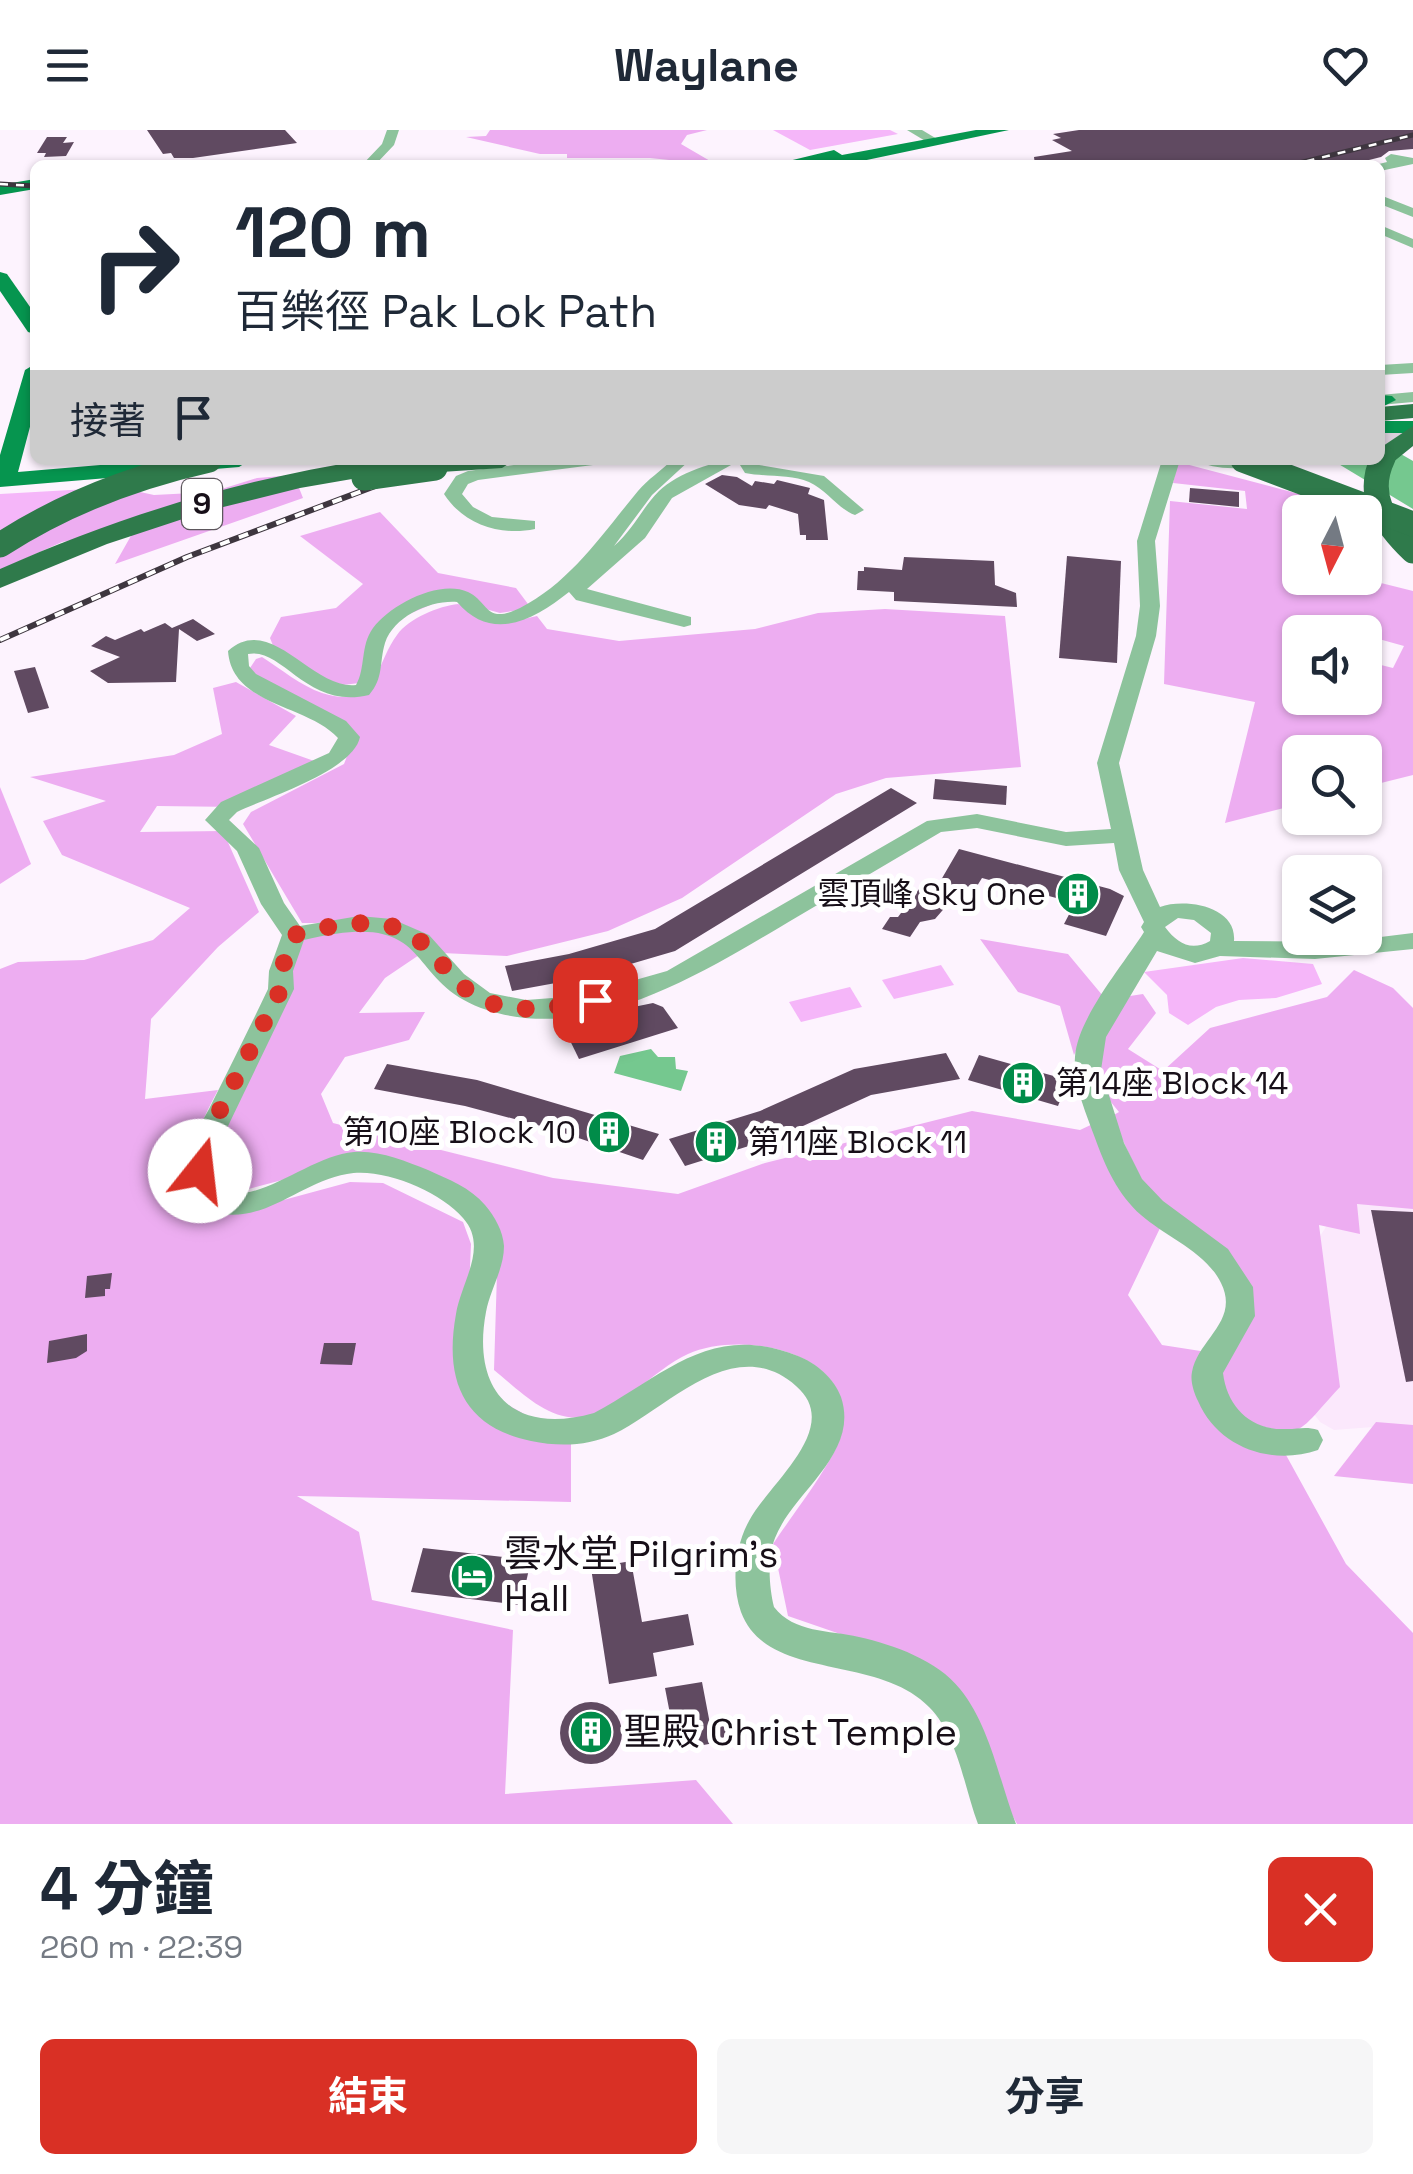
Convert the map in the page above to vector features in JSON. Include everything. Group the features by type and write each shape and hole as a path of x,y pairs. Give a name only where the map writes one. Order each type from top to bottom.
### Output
{"highway":[{"path":"1385,411 1413,412"},
{"path":"1385,456 1413,431"},
{"path":"0,545 80,499 189,465"},
{"name":"9","path":"0,592 54,562 187,508 333,473 385,465"},
{"name":"9","path":"0,579 265,498 384,475 463,465"},
{"path":"1256,465 1413,524"},
{"path":"1285,465 1413,514"},
{"path":"1381,465 1374,485 1382,516 1413,551"}],"main road":[{"path":"806,160 960,130"},
{"path":"835,160 932,135 1001,130"},
{"path":"0,190 30,185"},
{"path":"0,198 30,194"},
{"path":"0,257 6,278 30,319"},
{"path":"6,278 30,296"},
{"path":"30,386 2,474 70,465"},
{"path":"1385,414 1413,431"},
{"path":"34,468 111,465"}],"street":[{"path":"373,160 388,145 392,130"},
{"path":"391,160 406,139"},
{"path":"1385,231 1413,244"},
{"path":"1385,370 1413,368"},
{"path":"1385,409 1413,397"},
{"path":"529,525 488,523 461,506 453,494 462,480 474,475 553,465"},
{"path":"294,935 273,904 249,851 216,820 229,807 337,758 347,748 349,737 339,725 248,680 238,664 238,651 254,645 268,646 316,684 342,694 362,692 370,680 377,637 393,620 447,594 464,596 476,612 492,618 531,612 552,597 626,523 646,491 675,465"},
{"path":"684,621 583,596 576,588 640,534 666,494 721,465"},
{"path":"748,465 822,478 855,510"},
{"path":"1169,465 1146,541 1150,606 1146,636 1108,763 1139,892 1162,922 1175,951 1212,945 1289,952 1377,948 1413,941"},
{"path":"294,935 353,924 403,930 420,940 459,984 476,997 515,1009 552,1007 641,990 676,977 935,826 977,820 1066,839 1125,845"},
{"path":"1162,922 1208,916 1212,945"},
{"path":"1162,922 1093,1036 1088,1053 1091,1085 1114,1153 1140,1196 1215,1256 1236,1282 1240,1298 1238,1320 1206,1374 1216,1409 1232,1426 1257,1439 1288,1445 1306,1440"},
{"path":"294,935 281,971 281,989 201,1153 206,1198 222,1206 242,1206 321,1172 356,1163 397,1170 458,1197 483,1223 491,1248 470,1315 474,1391 484,1408 513,1423 552,1432 586,1432 612,1420 681,1371 728,1356 770,1360 810,1378 828,1400 828,1427 819,1449 760,1534 753,1574 758,1613 767,1628 782,1636 894,1665 942,1692 963,1722 997,1824"},
{"path":"1135,969 1212,945"}],"shaded area":[{"path":"490,130 707,130 687,135 681,144 708,160 567,158 567,154 540,154 466,137 486,136"},
{"path":"773,130 890,130 898,134 810,150"},
{"path":"1385,445 1413,461 1413,509 1340,465 1385,465"},
{"path":"1177,465 1303,495 1282,495 1282,595 1382,595 1382,583 1413,591 1413,775 1382,783 1382,735 1282,735 1282,809 1225,823 1255,702 1164,684 1170,501 1247,509 1245,491 1173,483"},
{"path":"294,475 303,498 115,564 136,527 62,542 0,570 0,557 26,539 131,490 154,495 212,492 257,478"},
{"path":"88,489 0,536 0,494"},
{"path":"380,512 438,573 516,588 531,608 500,613 446,598 391,622 359,683 335,686 274,648 270,638 281,617 336,608 363,584 300,536"},
{"path":"458,604 510,622 537,616 547,629 619,641 755,629 818,613 885,609 1005,616 1021,767 886,778 836,794 682,898 608,931 507,956 442,953 426,937 394,922 302,923 243,824 251,812 344,764 353,741 248,671 262,657 314,690 340,697 354,696 372,682 402,629 425,614"},
{"path":"236,682 296,716 269,745 317,762 237,807 157,806 140,832 223,831 259,912 218,947 151,1019 145,1099 218,1090 194,1143 184,1200 224,1216 350,1182 383,1183 463,1222 471,1244 465,1381 571,1440 571,1502 297,1496 359,1532 372,1600 513,1630 505,1794 696,1780 733,1824 0,1824 0,969 18,962 84,960 153,940 190,908 62,855 43,821 106,801 30,777 174,755 222,734 213,688"},
{"path":"0,787 31,864 0,884"},
{"path":"352,929 398,934 422,953 385,978 359,1013 425,1012 409,1040 345,1057 321,1094 333,1123 553,1178 678,1194 765,1163 972,1111 1080,1130 1097,1122 1161,1226 1128,1295 1162,1345 1207,1352 1200,1380 1286,1455 1346,1564 1413,1633 1413,1824 1017,1824 933,1666 788,1616 773,1544 821,1474 841,1435 843,1407 834,1384 817,1367 793,1354 767,1347 712,1347 675,1361 598,1414 572,1418 559,1415 535,1403 494,1370 498,1241 486,1209 350,1162 230,1194 211,1187 211,1163 220,1135 305,936"},
{"path":"980,939 1068,954 1103,996 1074,1055 1060,1006 1018,992"},
{"path":"1243,958 1313,964 1322,984 1276,998 1239,1000 1216,1007 1188,1025 1169,1013 1167,995 1144,972"},
{"path":"941,965 954,985 894,999 882,980"},
{"path":"1354,970 1393,988 1413,1008 1413,1209 1357,1204 1360,1234 1319,1225 1340,1387 1306,1424 1298,1429 1277,1430 1240,1419 1218,1382 1247,1328 1253,1308 1143,1185 1112,1116 1119,1112 1097,1085 1100,1042 1130,996 1143,994 1156,1013 1128,1049 1163,1071 1210,1028 1327,997"},
{"path":"850,987 862,1007 801,1022 789,1002"},
{"path":"651,1049 658,1057 675,1057 676,1069 688,1071 681,1091 614,1073 620,1056"},
{"path":"1413,1182 1413,1438 1386,1426 1334,1430 1320,1422 1256,1338 1329,1222 1324,1196"},
{"path":"1376,1422 1413,1425 1413,1484 1334,1476"}],"building":[{"path":"147,130 285,130 297,143 174,158 171,153 163,154"},
{"path":"1079,130 1413,130 1413,149 1389,151 1369,160 1034,160 1034,157 1072,151 1052,140 1061,138 1053,134"},
{"path":"47,137 67,137 63,143 74,142 66,156 44,157 46,153 37,153"},
{"path":"722,475 737,477 752,486 755,481 774,484 777,480 810,488 808,494 824,500 828,540 806,540 806,535 800,535 798,514 769,505 766,509 739,505 705,484"},
{"path":"1190,488 1239,492 1239,507 1189,502"},
{"path":"1067,556 1121,561 1117,663 1059,658"},
{"path":"904,557 994,561 995,585 1016,593 1017,607 894,601 894,592 857,590 858,571 864,571 864,567 902,570"},
{"path":"193,619 215,634 197,641 179,629 176,682 108,683 90,671 120,657 91,646 106,636 115,640 141,629 144,632 165,623 172,628"},
{"path":"35,667 49,708 28,713 14,671"},
{"path":"935,779 1007,786 1006,805 933,799"},
{"path":"891,788 917,803 675,951 583,978 512,991 505,966 569,954 655,929"},
{"name":"雲頂峰 Sky One","path":"959,849 1124,896 1106,936 1064,924 1075,903 982,878 972,894 955,896 935,919 920,922 910,937 882,929 890,917 898,917 919,889 934,892"},
{"path":"653,1003 663,1007 678,1028 579,1059 561,1022"},
{"path":"946,1053 960,1079 871,1095 781,1136 685,1166 669,1139 760,1111 854,1069"},
{"name":"第14座 Block 14","path":"979,1055 1068,1080 1058,1106 968,1080"},
{"path":"387,1064 477,1080 659,1134 643,1160 552,1129 465,1106 374,1089"},
{"path":"1371,1210 1413,1212 1413,1381 1406,1382"},
{"path":"112,1273 105,1296 85,1298 87,1276"},
{"path":"87,1334 87,1351 76,1358 47,1363 49,1341"},
{"path":"324,1343 356,1343 352,1365 320,1364"},
{"name":"雲水堂 Pilgrim's Hall","path":"423,1548 531,1560 521,1605 411,1592"},
{"path":"631,1561 642,1622 688,1614 694,1645 653,1653 657,1676 609,1684 591,1568"},
{"path":"702,1682 710,1724 727,1721 730,1740 677,1750 665,1688"},
{"name":"聖殿 Christ Temple","path":"591,1702 613,1711 622,1733 613,1755 591,1764 569,1755 560,1733 569,1711"}],"tunnel":[{"path":"1385,435 1413,433"}],"railway":[{"path":"1311,160 1413,135"},
{"path":"0,184 30,186"},
{"path":"0,640 187,557 431,465"}],"place":[{"name":"雲頂峰 Sky One","path":"1078,894"},
{"name":"第14座 Block 14","path":"1023,1083"},
{"name":"第10座 Block 10","path":"609,1132"},
{"name":"第11座 Block 11","path":"716,1142"},
{"name":"雲水堂 Pilgrim's Hall","path":"472,1576"},
{"name":"聖殿 Christ Temple","path":"591,1732"}],"route":[{"path":"200,1171 208,1134 281,989 281,971 294,935 318,928 380,925 403,930 420,940 459,984 494,1004 538,1009 595,1000"}]}
